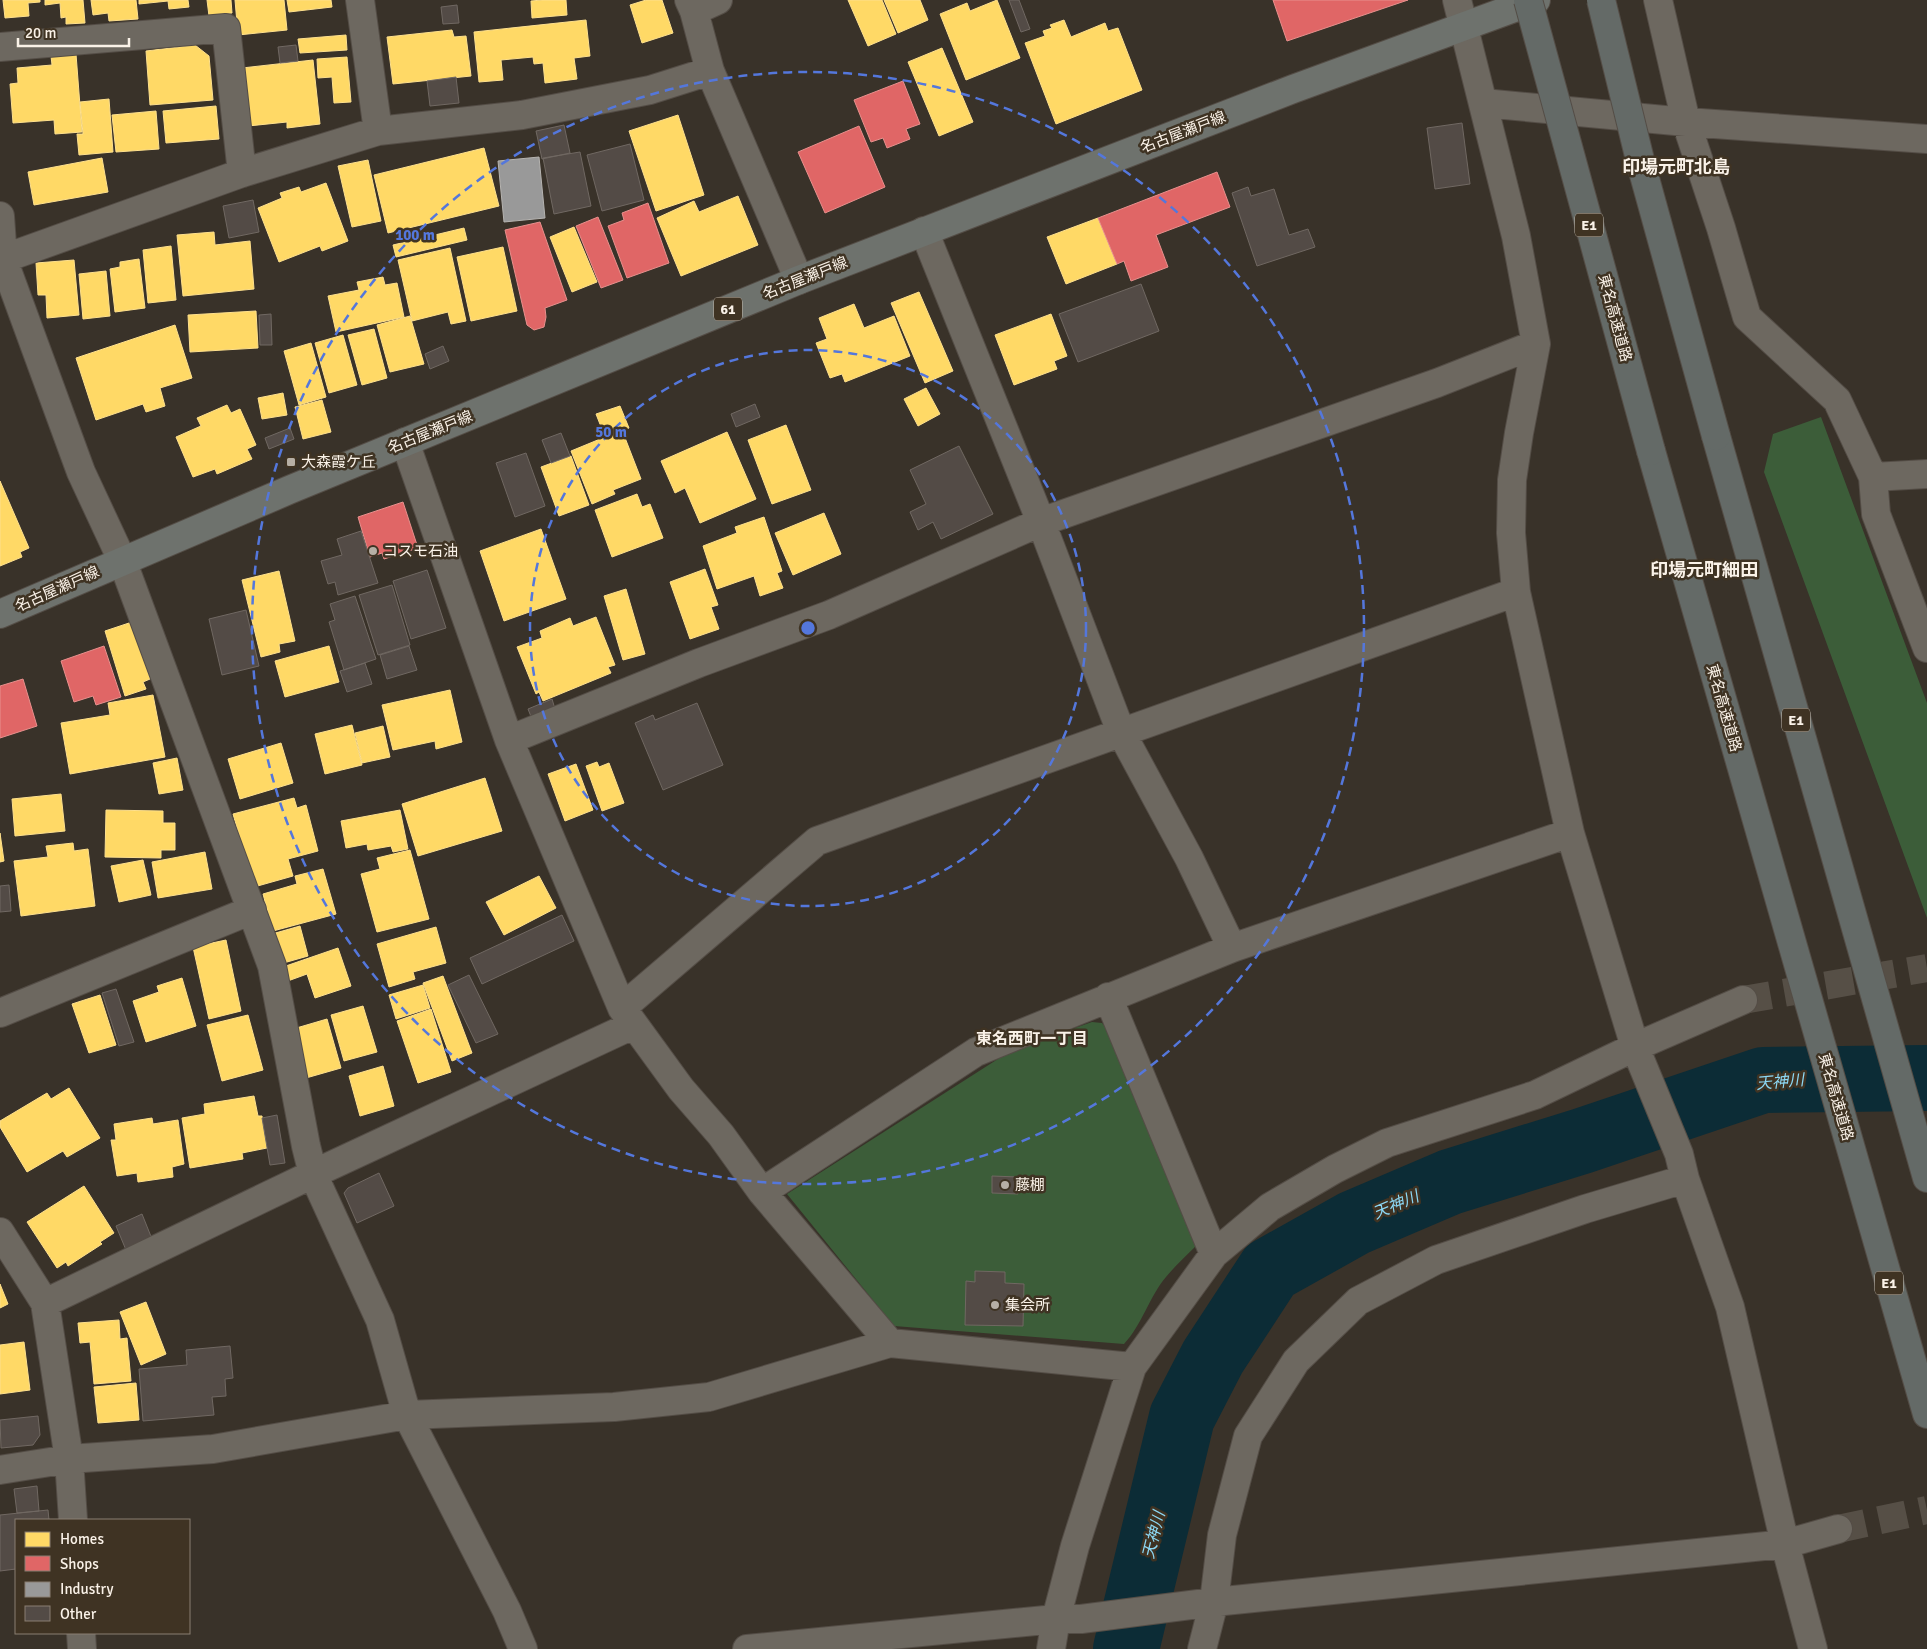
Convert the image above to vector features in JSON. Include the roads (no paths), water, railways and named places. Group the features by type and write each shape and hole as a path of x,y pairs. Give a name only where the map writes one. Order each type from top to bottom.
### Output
{"highway":[{"name":"東名高速道路","path":"1528,0 1651,451 1927,1414"},
{"name":"E1","path":"1601,0 1641,164 1716,436 1927,1178"}],"main road":[{"name":"名古屋瀬戸線","path":"0,614 122,560 799,280 1302,86 1536,0"}],"street":[{"path":"360,0 378,131"},
{"path":"1457,0 1516,236 1536,344 1512,480 1511,533 1516,592 1570,833 1638,1055 1682,1167 1730,1307 1785,1544 1813,1649"},
{"path":"1658,0 1686,122 1721,228 1747,317 1837,400 1874,477 1876,514 1927,648"},
{"path":"701,4 710,71 799,280"},
{"path":"0,47 226,28 242,173"},
{"path":"2,259 242,173 378,131 522,114 650,90 710,71"},
{"path":"1483,103 1686,122 1927,139"},
{"path":"0,216 2,259 82,472 122,560 272,966 313,1174 380,1320 408,1415 507,1611 523,1649"},
{"path":"924,231 1041,522 1121,732 1189,858 1232,948"},
{"path":"509,740 698,664 829,615 1041,522 1437,383 1536,344"},
{"path":"405,442 509,740 628,1017 681,1089 721,1135 762,1192 890,1343"},
{"path":"1874,477 1927,474"},
{"path":"45,1303 313,1174 628,1017 817,841 1516,592"},
{"path":"762,1192 976,1052 1232,948 1570,833"},
{"path":"0,1013 252,910"},
{"path":"1108,997 1214,1254"},
{"path":"1051,1649 1069,1619 1075,1546 1132,1367 1214,1254 1270,1208 1335,1169 1388,1143 1535,1095 1638,1055 1743,1000"},
{"path":"1202,1649 1214,1602 1222,1535 1248,1436 1296,1361 1358,1301 1436,1260 1585,1209 1682,1167"},
{"path":"0,1232 45,1303 69,1459 73,1519"},
{"path":"0,1470 69,1459 213,1449 408,1415 614,1407 709,1397 890,1343 1132,1367"},
{"path":"747,1649 1069,1619 1214,1602 1785,1544 1838,1529"},
{"path":"81,1634 82,1649"}],"waterway":[{"name":"天神川","path":"1126,1649 1182,1417 1213,1357 1270,1270 1354,1223 1450,1182 1582,1141 1763,1080 1927,1078"}],"tunnel":[{"path":"1743,1000 1927,968"},
{"path":"1838,1529 1927,1510"}],"place":[{"name":"大森霞ケ丘","path":"291,462"},
{"name":"コスモ石油","path":"373,551"},
{"name":"藤棚","path":"1005,1185"},
{"name":"集会所","path":"995,1305"}],"district":[{"name":"印場元町北島","path":"1676,167"},
{"name":"印場元町細田","path":"1704,570"},
{"name":"東名西町一丁目","path":"1032,1039"}]}
